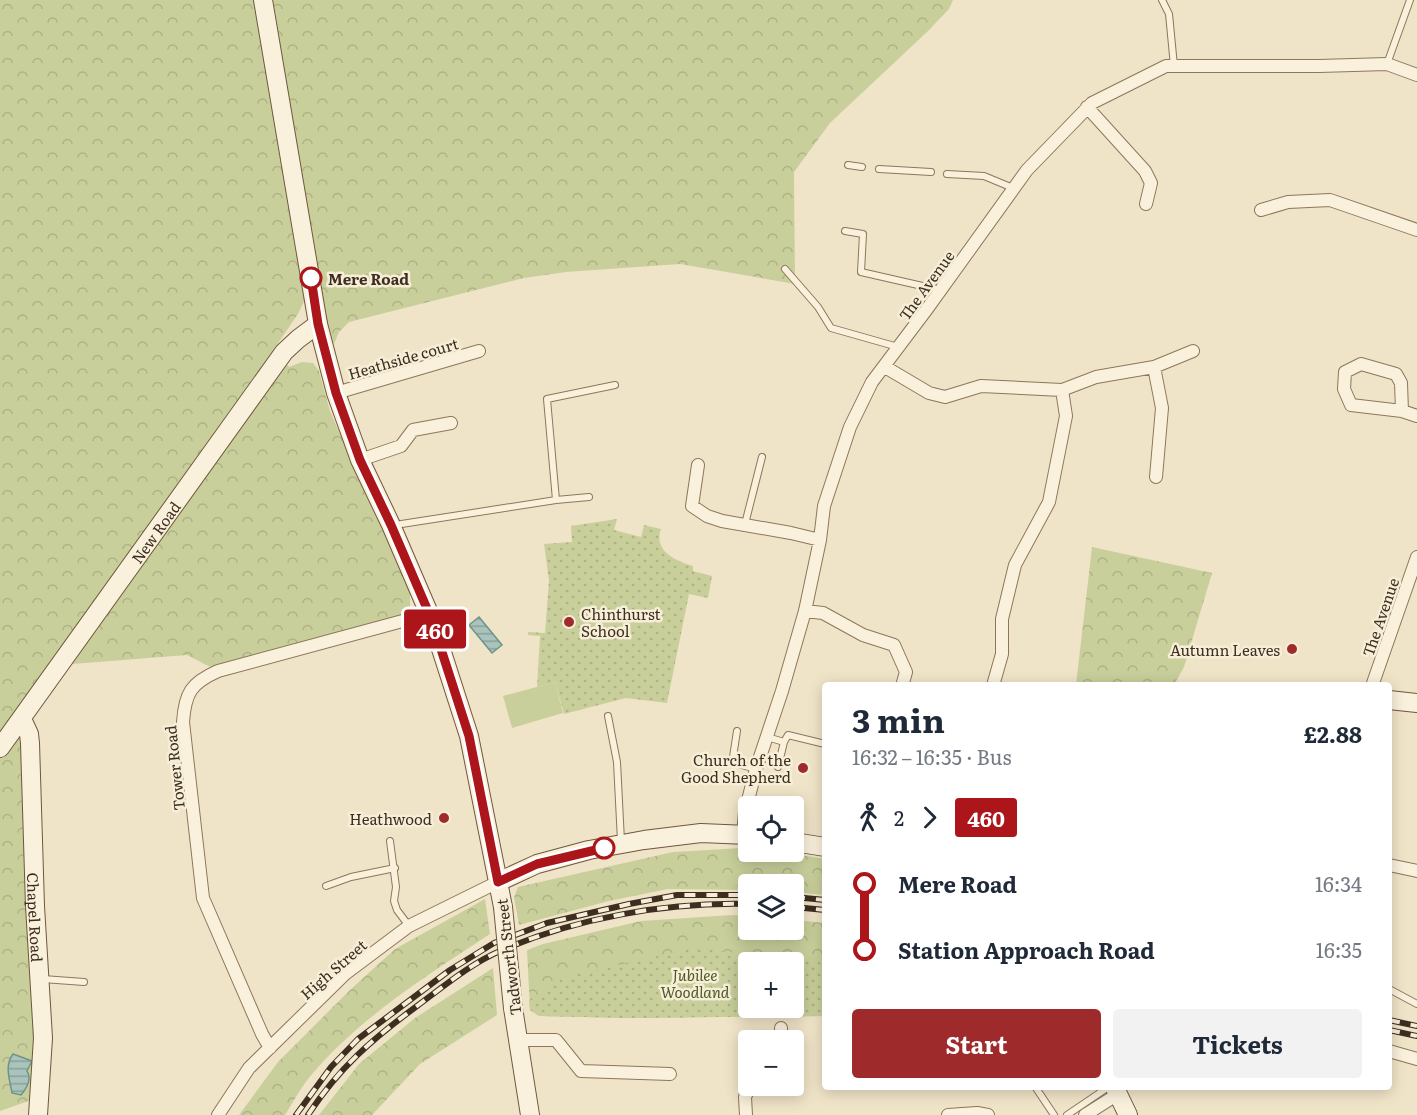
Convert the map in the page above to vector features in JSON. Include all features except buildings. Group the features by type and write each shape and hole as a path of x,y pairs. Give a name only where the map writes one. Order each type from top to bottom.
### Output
{"main road":[{"path":"263,0 318,324"},
{"name":"Tadworth Street","path":"318,324 336,393 360,460 431,618 469,736 503,907 513,1008 530,1115"},
{"name":"New Road","path":"0,748 284,352 318,324"},
{"path":"1392,700 1417,703"},
{"name":"Chapel Road","path":"22,719 29,734 30,743 34,906 43,1038 38,1115"},
{"path":"498,882 537,864 589,850 701,833 738,835"},
{"path":"804,844 822,847"},
{"path":"1114,1090 1128,1115"}],"street":[{"name":"The Avenue","path":"749,796 805,611 820,540 824,506 850,427 872,382 885,368 1027,170 1092,103 1166,66 1388,64 1417,75"},
{"path":"1087,107 1145,171 1151,183 1146,204"},
{"path":"1261,210 1288,202 1330,200 1417,230"},
{"name":"Heathside court","path":"336,393 479,351"},
{"path":"885,368 929,393 945,397 981,386 1062,390 1096,377 1154,367 1193,351"},
{"path":"1402,411 1401,383 1396,374 1361,364 1345,372 1344,389 1351,405 1402,411 1417,416"},
{"path":"1154,367 1162,408 1156,477"},
{"path":"994,682 1002,654 1002,619 1013,573 1049,502 1066,416 1062,390"},
{"path":"360,460 401,446 413,430 451,423"},
{"path":"698,465 692,506 707,516 820,540"},
{"name":"The Avenue","path":"1373,682 1417,557"},
{"path":"805,611 823,613 863,634 894,645 906,672 903,682"},
{"name":"Tower Road","path":"270,1048 203,898 183,722 184,704 191,688 202,678 218,671 410,619 431,618"},
{"path":"1392,866 1417,870"},
{"name":"High Street","path":"218,1115 249,1068 345,974 409,926 498,882"},
{"path":"518,1040 556,1041 581,1071 670,1074"},
{"path":"1392,1052 1417,1059"},
{"path":"1085,1115 1114,1090"},
{"path":"745,1096 746,1115"},
{"path":"948,1115 977,1113 988,1115"}],"lane":[{"path":"1162,0 1169,14 1174,66"},
{"path":"1388,64 1410,0"},
{"path":"848,165 862,167"},
{"path":"879,169 931,172"},
{"path":"947,174 984,176 1013,188"},
{"path":"845,231 863,234 861,272 941,290"},
{"path":"785,269 818,308 831,328 899,347"},
{"path":"556,500 547,399 615,385"},
{"path":"745,524 762,457"},
{"path":"391,525 589,497"},
{"path":"608,716 617,762 622,844"},
{"path":"737,731 733,757 738,764 756,769"},
{"path":"778,767 788,735 822,743"},
{"path":"767,737 784,742"},
{"path":"390,841 395,868 394,901 397,910 409,926"},
{"path":"326,886 351,877 395,868"},
{"path":"39,979 84,982"},
{"path":"1392,991 1417,1004"},
{"path":"1037,1090 1054,1115"},
{"path":"1067,1115 1114,1090"}],"green space":[{"path":"0,0 255,0 305,299 298,314 274,349 289,367 302,362 313,363 319,371 330,411 410,593 410,619 218,671 187,655 60,665 22,719 40,1097 0,1111"},
{"path":"273,0 953,0 949,9 927,32 830,123 794,172 795,284 680,264 566,272 524,278 349,322 339,332 334,344 327,327 318,281"},
{"path":"617,519 614,530 641,537 644,525 661,529 660,543 667,554 693,566 693,571 712,576 708,598 689,594 667,703 626,698 564,714 555,682 537,687 540,636 528,635 528,632 545,633 549,581 544,544 572,542 571,526"},
{"path":"1092,547 1212,573 1184,667 1176,682 1076,682"},
{"path":"555,682 563,713 512,728 503,696"},
{"path":"738,848 738,862 804,862 804,856 822,859 822,895 804,893 804,874 738,874 738,890 668,889 609,901 519,925 514,897 518,887 673,852"},
{"path":"485,899 490,934 397,997 353,1033 309,1078 285,1115 239,1115 278,1062 395,949"},
{"path":"738,915 738,940 804,940 804,921 822,923 822,1016 804,1016 804,952 738,952 738,1017 539,1016 530,1010 527,950 543,944 641,921"},
{"name":"Jubilee Woodland","path":"693,948 738,953 738,1017 539,1016 530,1010 529,1000 561,978"},
{"name":"Jubilee Woodland","path":"804,961 822,963 822,1016 804,1016"},
{"path":"493,968 497,1015 420,1064 372,1115 319,1115 359,1064 415,1018"}],"water":[{"path":"479,617 502,645 492,653 469,625"},
{"path":"13,1054 32,1061 27,1071 28,1083 21,1095 12,1093 9,1078 8,1068"}],"railway":[{"path":"296,1115 331,1067 358,1039 450,970 494,943 547,923 629,904 677,895 738,895"},
{"path":"804,898 822,900"},
{"path":"308,1115 344,1069 370,1043 467,969 489,956 559,929 622,914 686,906 738,904"},
{"path":"804,908 822,910"},
{"path":"1392,1021 1417,1026"},
{"path":"1392,1031 1417,1036"}],"bus line":[{"name":"460","path":"311,278 318,324 336,393 360,460 431,618 469,736 498,882 537,864 604,848"}],"place":[{"name":"Mere Road","path":"311,278"},
{"name":"Chinthurst School","path":"569,622"},
{"name":"Autumn Leaves","path":"1292,649"},
{"name":"Church of the Good Shepherd","path":"803,768"},
{"name":"Heathwood","path":"444,818"}]}
